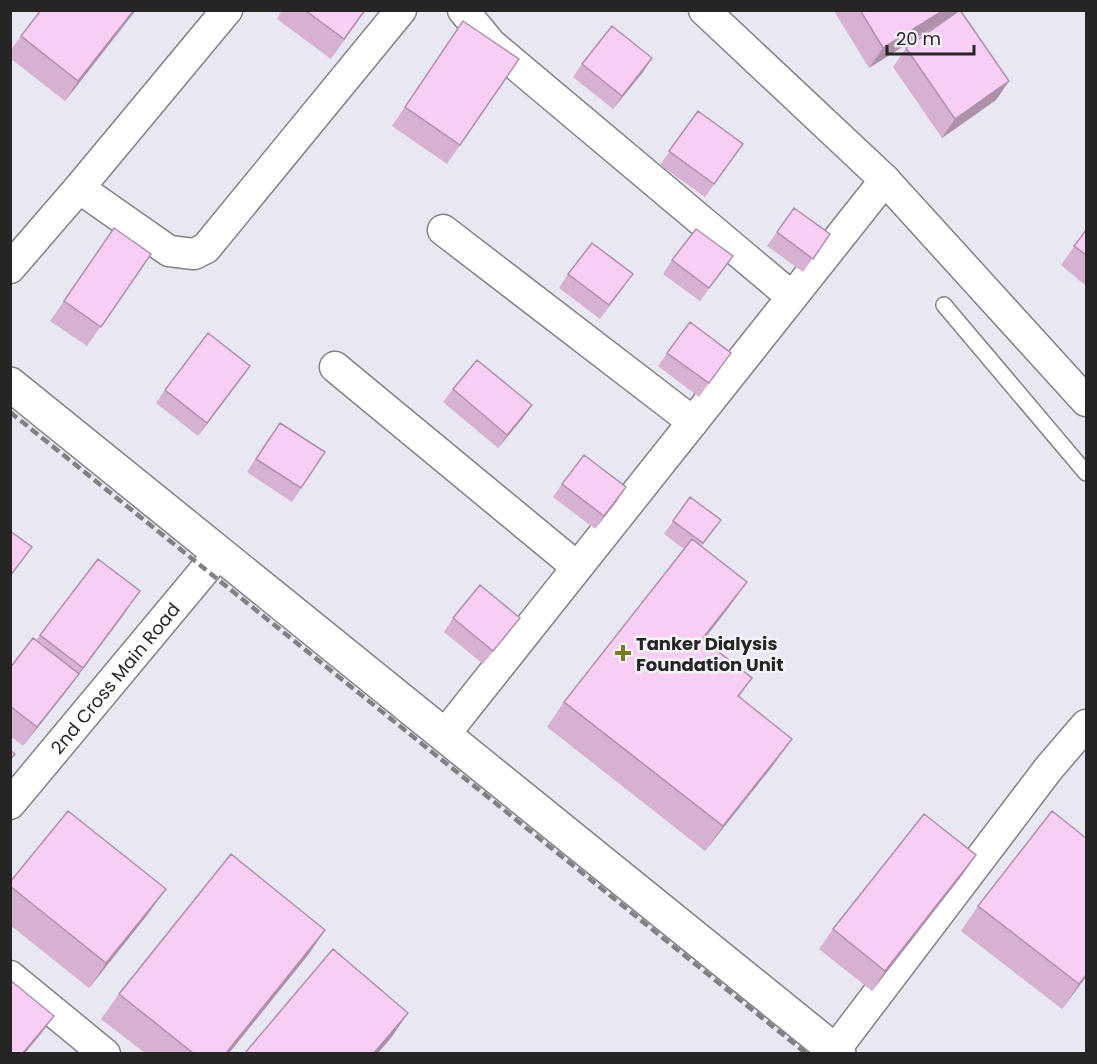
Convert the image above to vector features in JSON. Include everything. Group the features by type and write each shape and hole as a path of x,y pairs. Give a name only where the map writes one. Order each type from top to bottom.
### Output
{"street":[{"path":"10,268 227,10"},
{"path":"79,188 169,251 194,254 206,248 401,10"},
{"path":"463,10 491,44 508,60 792,297"},
{"path":"704,10 885,180 1086,401"},
{"path":"445,734 885,180"},
{"path":"443,230 693,422"},
{"path":"335,367 577,567"},
{"path":"10,384 837,1052 1049,768 1086,725"},
{"name":"2nd Cross Main Road","path":"10,804 219,553"},
{"path":"10,976 105,1053"}],"lane":[{"path":"944,305 1086,473"}],"shaded area":[{"path":"11,11 1086,11 1086,1053 11,1053"}],"building":[{"path":"41,10 134,10 78,81 21,36"},
{"path":"305,10 365,10 344,39"},
{"path":"860,10 944,10 883,48"},
{"path":"960,10 1009,81 955,119 906,48"},
{"path":"463,21 519,59 460,145 405,107"},
{"path":"612,26 652,58 622,96 582,64"},
{"path":"698,111 743,144 714,184 669,151"},
{"path":"794,208 830,234 813,259 777,232"},
{"path":"114,228 151,254 101,327 64,301"},
{"path":"696,229 733,256 709,288 672,260"},
{"path":"1086,230 1086,255 1074,246"},
{"path":"592,243 633,274 609,305 568,274"},
{"path":"690,322 731,353 709,383 667,353"},
{"path":"208,333 250,366 207,423 165,390"},
{"path":"477,360 532,405 507,435 453,389"},
{"path":"280,423 325,452 301,488 256,459"},
{"path":"584,455 626,487 604,516 562,484"},
{"path":"690,497 721,520 703,543 673,521"},
{"path":"10,531 32,547 10,576"},
{"path":"692,539 747,582 702,639 752,678 738,696 792,739 723,826 564,702"},
{"path":"98,559 140,591 83,668 40,635"},
{"path":"480,585 520,618 493,651 453,618"},
{"path":"33,638 79,674 37,727 10,706 10,668"},
{"path":"10,750 15,754 10,760"},
{"path":"68,811 166,889 106,963 10,886 10,882"},
{"path":"1052,811 1086,838 1086,975 1079,984 978,906"},
{"path":"924,814 976,855 885,971 833,929"},
{"path":"231,854 325,930 226,1053 193,1053 119,994"},
{"path":"333,949 408,1013 374,1053 245,1053"},
{"path":"10,980 54,1016 23,1053 10,1053"}],"railway":[{"path":"10,412 807,1054"}],"place":[{"name":"Tanker Dialysis Foundation Unit","path":"623,653"}]}
